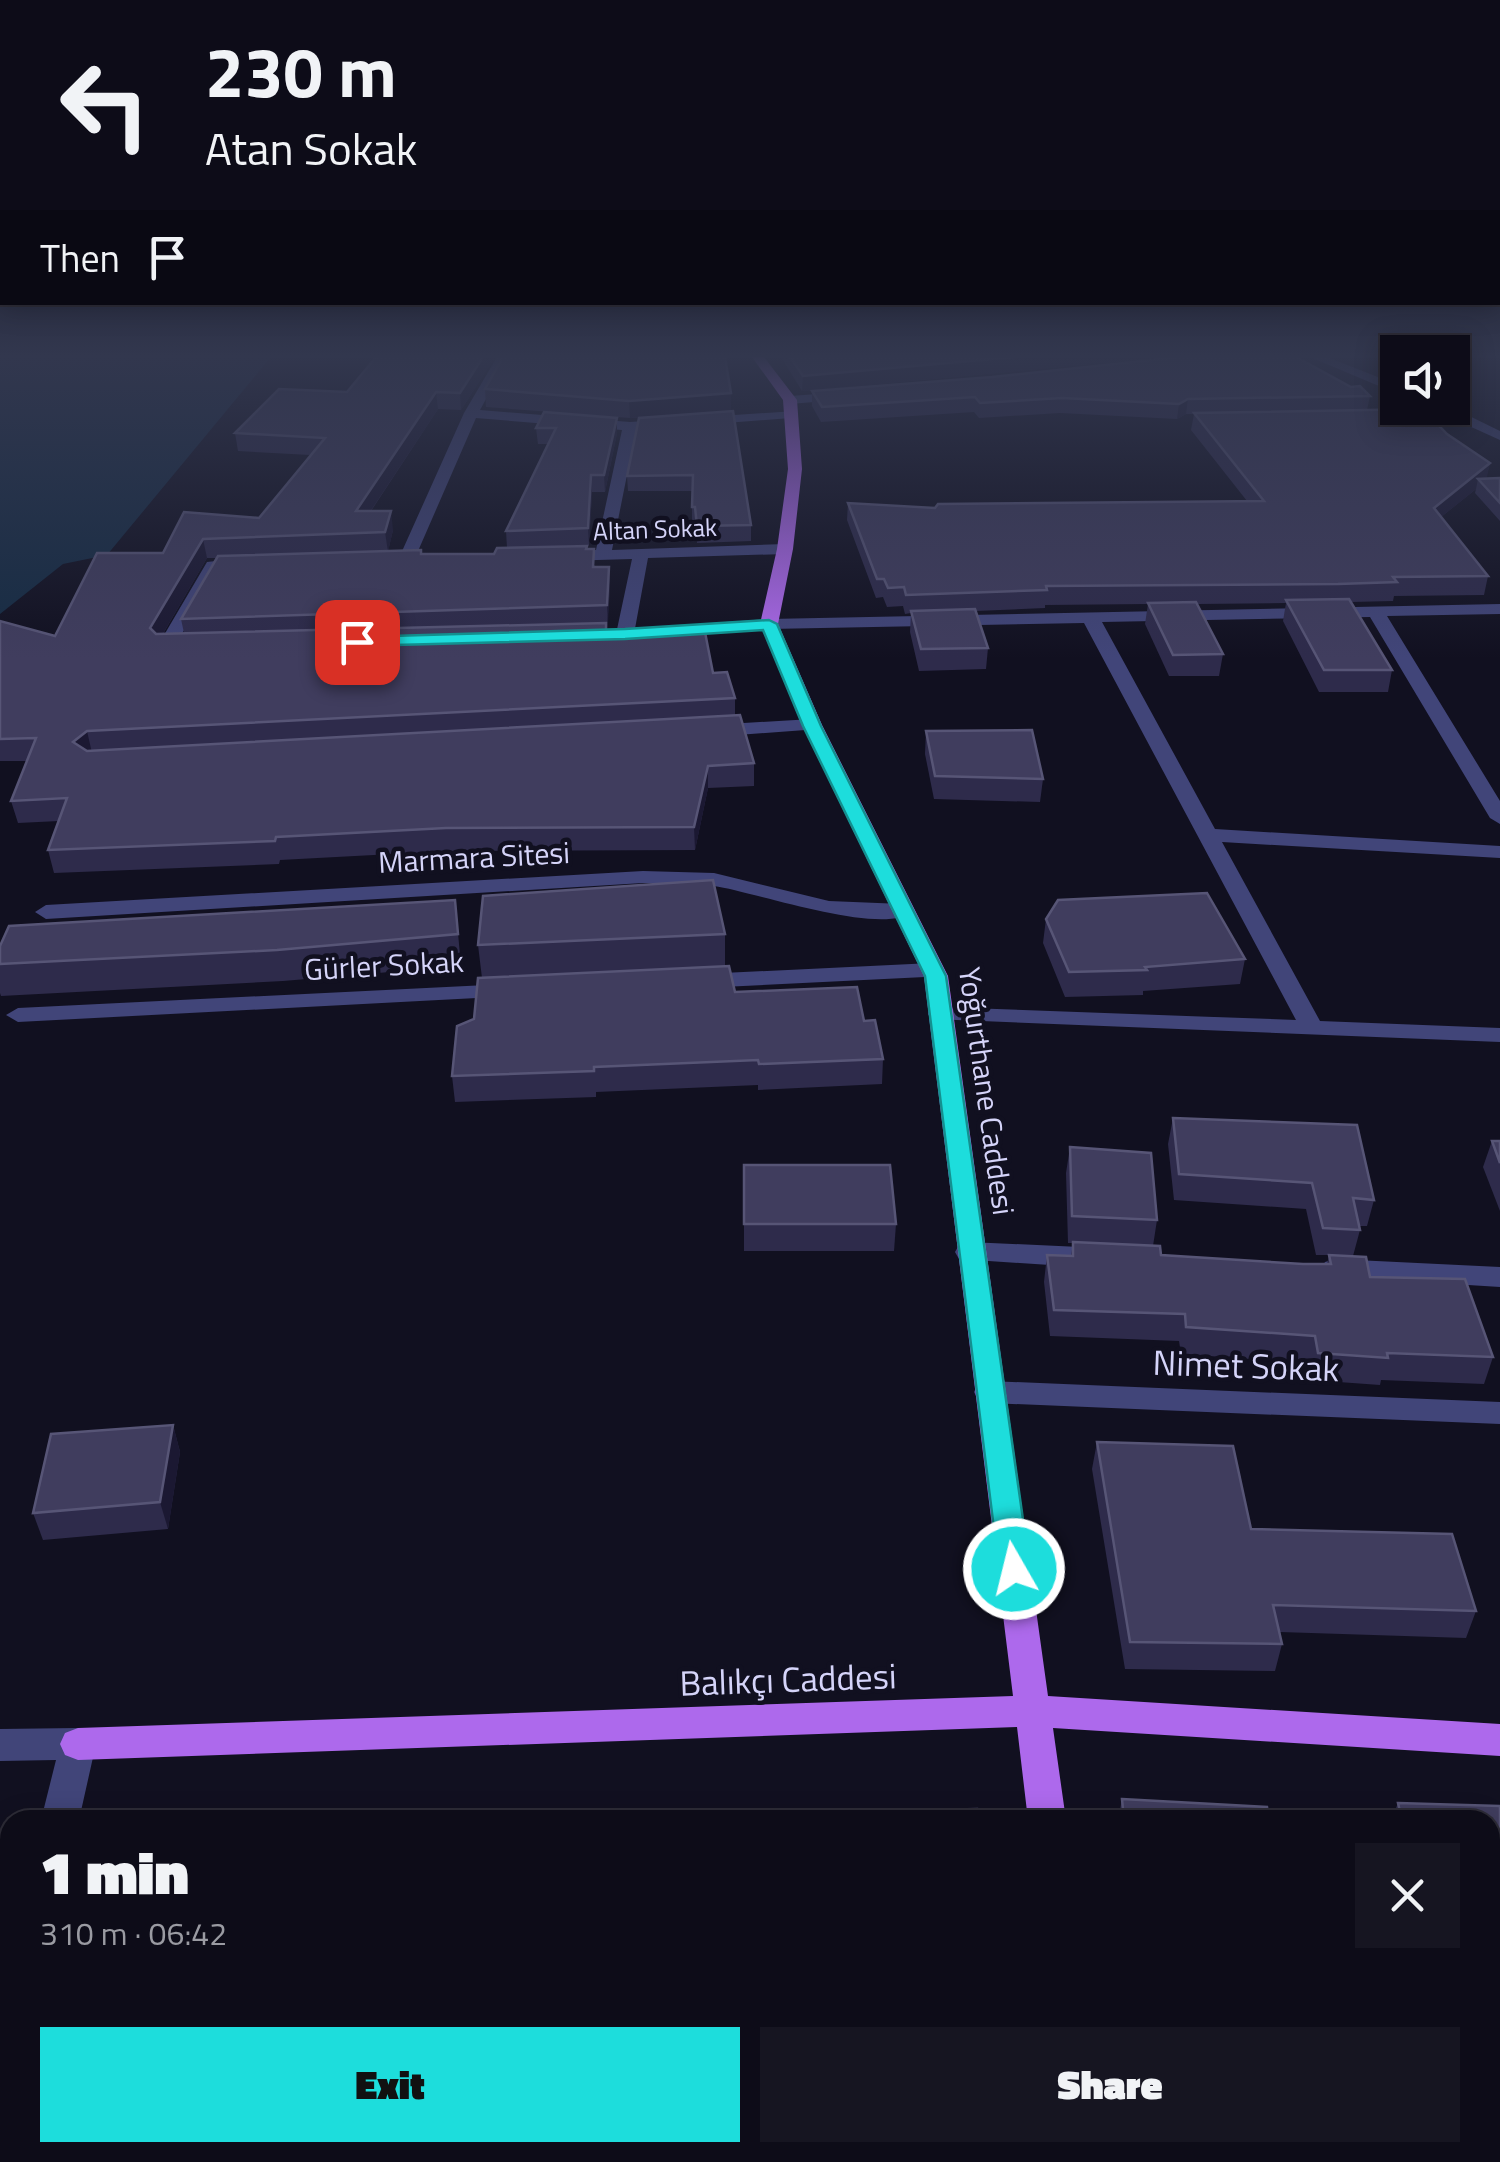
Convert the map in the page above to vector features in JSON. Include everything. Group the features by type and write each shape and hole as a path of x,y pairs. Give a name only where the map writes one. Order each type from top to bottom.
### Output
{"main road":[{"path":"769,624 785,549 794,458"},
{"name":"Yoğurthane Caddesi","path":"769,624 812,726 934,973 1047,1810"},
{"name":"Balıkçı Caddesi","path":"78,1744 1035,1710 1500,1740"}],"street":[{"path":"426,557 398,558 448,458"},
{"path":"603,556 623,458"},
{"name":"Altan Sokak","path":"544,556 785,549"},
{"path":"625,634 642,555"},
{"path":"186,646 166,647 213,565 262,562"},
{"path":"605,634 769,624 1500,609"},
{"path":"1374,610 1494,808"},
{"path":"1090,617 1312,1028"},
{"path":"695,732 812,726"},
{"path":"1210,835 1500,852"},
{"name":"Marmara Sitesi","path":"46,912 643,876 714,879 829,908 902,911"},
{"path":"674,983 934,973"},
{"name":"Gürler Sokak","path":"18,1015 535,990"},
{"path":"940,1014 1500,1035"},
{"path":"970,1252 1107,1258"},
{"path":"1304,1268 1500,1277"},
{"name":"Nimet Sokak","path":"989,1392 1500,1413"},
{"path":"0,1745 78,1744 62,1810"}],"water":[{"path":"0,458 187,458 107,555 63,564 0,614"}],"building":[{"path":"309,458 392,458 356,511 391,511 385,532 203,539 150,628 156,634 606,623 606,630 704,627 713,673 727,672 735,698 87,731 73,742 87,751 740,715 754,763 708,766 694,827 446,828 276,837 275,841 48,850 67,798 11,801 36,738 0,739 0,621 55,636 97,553 163,553 184,512 259,518"},
{"path":"541,458 608,458 604,475 591,475 588,528 506,531"},
{"path":"631,458 740,458 751,525 697,526 692,507 693,475 627,476"},
{"path":"1230,458 1482,458 1490,463 1434,508 1488,576 1393,577 1397,582 1338,584 1046,586 1047,590 906,595 904,587 888,588 884,579 877,579 848,503 935,508 938,504 1264,501"},
{"path":"1500,478 1500,503 1478,479"},
{"path":"587,546 586,549 594,549 593,567 609,567 607,605 181,619 218,556 421,550 421,554 494,554 497,548"},
{"path":"1349,599 1392,670 1324,670 1286,600"},
{"path":"1196,602 1223,654 1173,655 1148,603"},
{"path":"975,609 988,648 921,649 911,611"},
{"path":"1032,730 1043,779 935,776 926,731"},
{"path":"713,880 725,934 478,945 483,896"},
{"path":"1207,893 1245,959 1145,967 1147,970 1069,972 1046,919 1058,900"},
{"path":"455,900 458,934 277,950 0,964 0,946 9,926"},
{"path":"729,966 735,992 857,987 864,1021 875,1020 883,1059 759,1064 758,1060 452,1076 457,1026 474,1019 478,978"},
{"path":"1173,1118 1357,1125 1374,1200 1353,1198 1360,1230 1323,1228 1312,1183 1179,1174"},
{"path":"1492,1141 1500,1141 1500,1163"},
{"path":"1070,1147 1151,1153 1157,1220 1072,1216"},
{"path":"744,1165 890,1165 896,1224 744,1224"},
{"path":"1073,1242 1160,1246 1161,1255 1303,1264 1331,1264 1329,1255 1366,1257 1370,1277 1465,1279 1493,1357 1387,1353 1388,1358 1318,1353 1315,1336 1186,1327 1185,1314 1054,1310 1047,1255 1073,1256"},
{"path":"173,1425 160,1502 33,1513 51,1434"},
{"path":"1097,1442 1233,1446 1251,1529 1452,1534 1476,1611 1273,1605 1282,1644 1130,1642"},
{"path":"1122,1799 1267,1810 1123,1810"},
{"path":"1398,1803 1500,1806 1500,1810 1400,1810"}],"route":[{"path":"357,642 625,634 769,624 812,726 936,976 1014,1569"}]}
